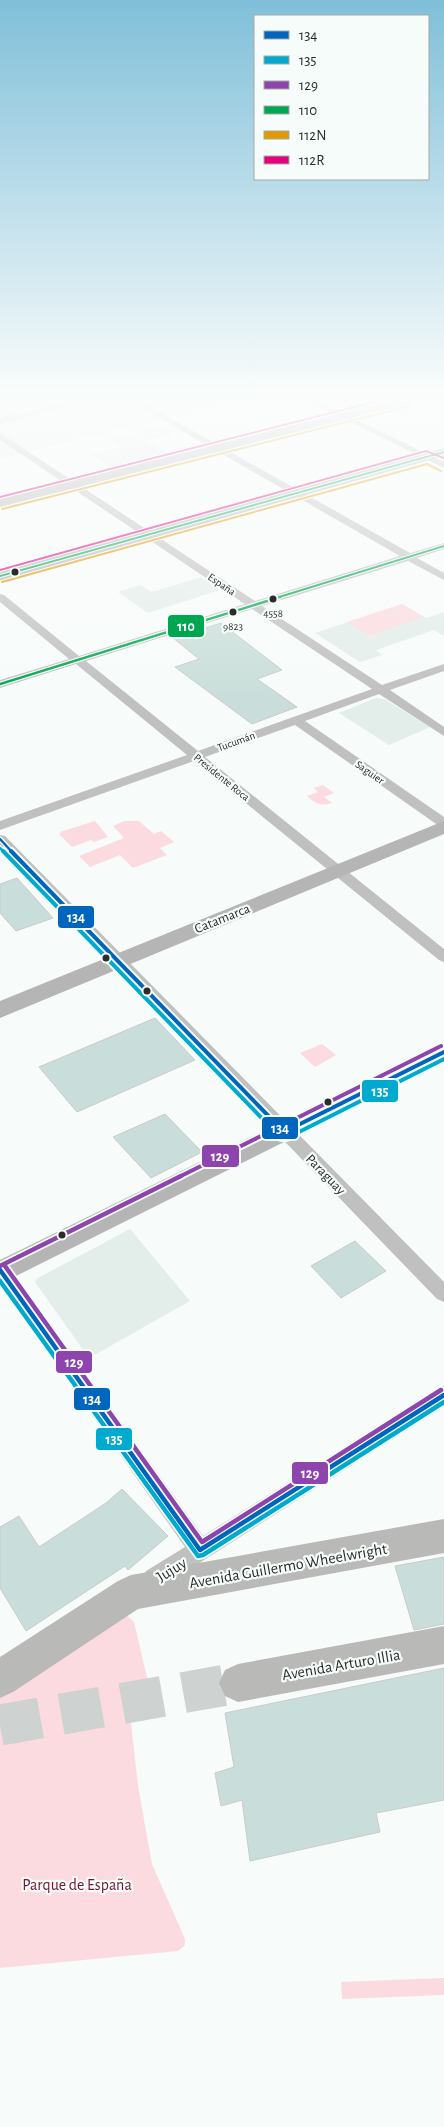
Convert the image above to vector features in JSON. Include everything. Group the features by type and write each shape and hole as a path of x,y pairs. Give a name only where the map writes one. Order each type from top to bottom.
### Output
{"main road":[{"path":"0,503 15,499"},
{"path":"0,576 274,499"},
{"name":"Catamarca","path":"0,1010 444,825"},
{"path":"1,1273 444,1052"},
{"name":"Avenida Guillermo Wheelwright","path":"131,1593 444,1536"},
{"name":"Jujuy","path":"0,1679 131,1593"},
{"name":"Avenida Arturo Illia","path":"238,1683 444,1646"}],"street":[{"name":"España","path":"94,499 444,732"},
{"path":"307,499 444,577"},
{"path":"0,684 444,546"},
{"name":"Presidente Roca","path":"0,597 444,957"},
{"name":"Tucumán","path":"0,826 444,667"},
{"name":"Saguier","path":"296,720 444,825"},
{"name":"Paraguay","path":"0,839 444,1294"},
{"path":"1,1273 200,1550"},
{"name":"Jujuy","path":"131,1593 444,1395"}],"shaded area":[{"path":"201,577 220,590 148,613 118,592 140,585 152,592"},
{"path":"402,604 426,618 444,612 444,636 434,630 376,650 382,655 360,662 315,633"},
{"path":"376,698 384,699 430,727 389,745 339,713"},
{"path":"130,1229 190,1301 89,1358 35,1282 38,1278"}],"green space":[{"path":"402,604 424,617 370,636 347,622"},
{"path":"323,785 334,793 324,797 332,803 318,804 307,796 318,792 314,788"},
{"path":"95,821 108,837 94,842 91,840 72,847 59,834 60,832"},
{"path":"124,821 139,821 154,834 161,831 174,842 160,848 167,855 133,868 120,855 90,867 79,856 124,838 113,826"},
{"path":"322,1044 336,1055 315,1067 300,1053"},
{"name":"Parque de España","path":"127,1615 134,1622 150,1690 131,1723 138,1786 152,1864 185,1939 185,1945 178,1951 0,1968 0,1692"},
{"path":"444,1978 444,1995 342,1999 341,1982"}],"building":[{"path":"221,623 282,670 257,679 297,707 252,724 175,667 199,659 173,638"},
{"path":"17,878 53,918 16,931 0,913 0,884"},
{"path":"155,1018 195,1060 77,1112 39,1067"},
{"path":"165,1114 202,1152 151,1178 113,1137"},
{"path":"355,1241 386,1271 341,1298 311,1266"},
{"path":"122,1489 168,1536 128,1570 125,1566 26,1631 0,1588 0,1527 19,1516 39,1547 106,1503"},
{"path":"444,1557 444,1624 414,1630 395,1566"},
{"path":"444,1668 444,1800 376,1813 380,1832 250,1861 242,1800 221,1806 215,1773 234,1767 225,1713"}],"tunnel":[{"path":"0,1725 238,1683"}],"transit line":[{"name":"112N","path":"2,509 40,499"},
{"name":"112R","path":"0,570 253,499"},
{"name":"110","path":"0,576 275,499"},
{"name":"112N","path":"2,582 300,499"},
{"name":"110","path":"0,684 444,546"},
{"name":"134","path":"0,839 284,1132 444,1052"},
{"name":"135","path":"0,848 281,1138 287,1138 444,1059"},
{"name":"129","path":"0,1266 441,1046"},
{"name":"129","path":"5,1266 202,1542 441,1390"},
{"name":"134","path":"0,1270 200,1550 444,1395"},
{"name":"135","path":"0,1281 198,1556 203,1555 444,1402"}],"place":[{"name":"4558","path":"273,599"},
{"name":"9823","path":"233,612"}]}
